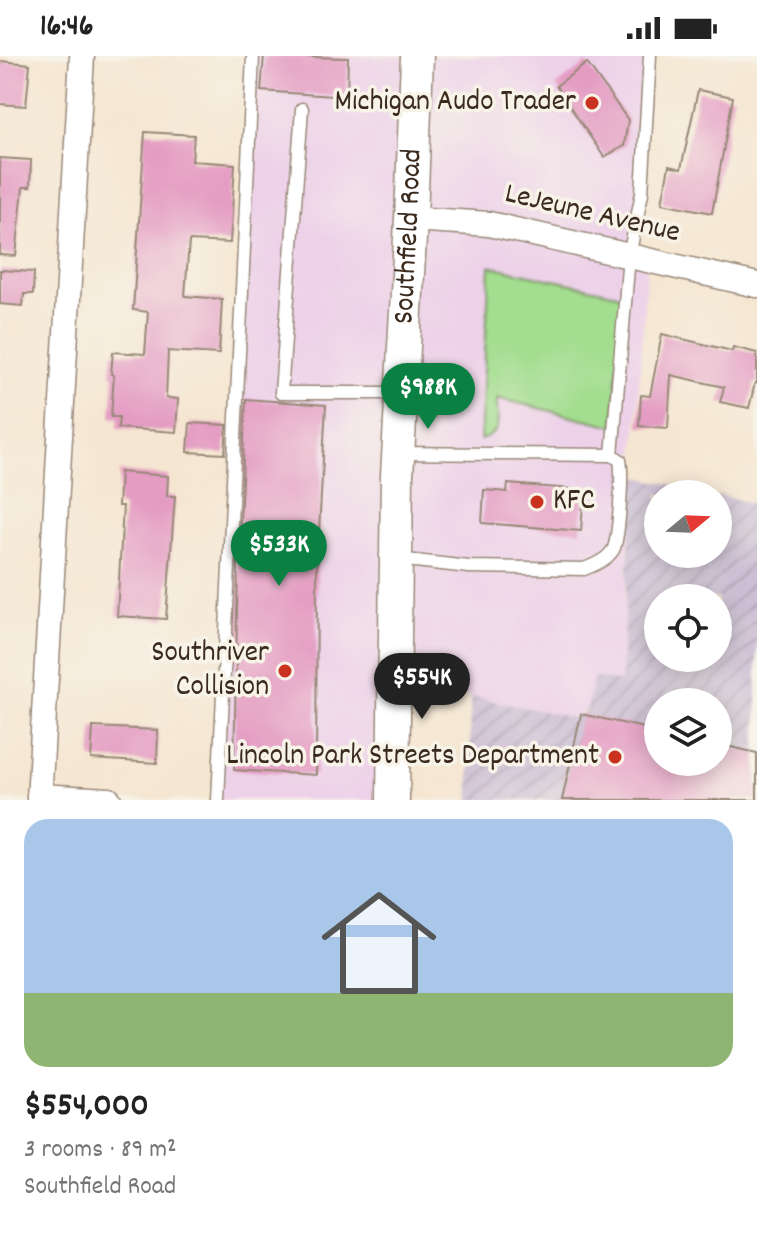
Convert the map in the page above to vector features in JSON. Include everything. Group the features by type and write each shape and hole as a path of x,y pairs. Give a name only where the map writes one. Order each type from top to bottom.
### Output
{"main road":[{"name":"Southfield Road","path":"393,800 398,453 417,56"}],"street":[{"path":"82,56 39,798 109,800"},
{"name":"LeJeune Avenue","path":"411,219 489,224 629,256 755,277"}],"lane":[{"path":"218,800 253,56"},
{"path":"612,455 629,256 642,193 650,56"},
{"path":"302,109 281,393 401,393"},
{"path":"396,559 469,567 584,569 600,563 614,549 622,474 620,460 612,455 398,453"}],"shaded area":[{"path":"253,56 650,56 642,193 629,255 647,260 620,682 575,718 395,682 393,800 218,800"},
{"name":"Lincoln Park Streets Department","path":"634,476 652,480 644,480 644,568 732,568 732,498 757,504 757,800 470,800 470,696 575,718 586,711 594,677 620,682"}],"green space":[{"path":"490,266 622,295 614,426 497,398 498,425 493,434 480,440"}],"building":[{"path":"264,56 348,58 347,97 261,91"},
{"path":"0,61 30,64 26,106 0,104"},
{"name":"Michigan Audo Trader","path":"587,63 628,120 624,146 604,157 556,86"},
{"path":"698,90 733,97 712,213 662,203 669,166 681,169"},
{"path":"145,132 194,135 192,161 235,164 230,243 189,241 185,296 222,299 219,354 168,351 166,398 178,399 176,432 118,428 119,417 111,417 113,352 145,354 148,312 133,310"},
{"path":"0,158 31,160 30,187 23,187 16,256 0,255"},
{"path":"0,270 34,272 33,294 24,294 23,306 0,304"},
{"path":"662,334 732,351 733,347 757,353 757,383 749,408 720,402 724,387 671,375 668,428 639,426 641,395 650,396"},
{"path":"246,399 326,405 317,567 316,775 234,770 238,562"},
{"path":"190,423 227,425 225,454 188,452"},
{"path":"120,472 168,476 167,496 175,496 166,619 117,616 123,506 118,506"},
{"name":"KFC","path":"508,484 584,490 581,531 482,523 484,490 507,492"},
{"name":"Lincoln Park Streets Department","path":"581,714 644,728 644,776 732,776 732,747 757,753 757,800 562,800"},
{"path":"93,727 158,730 157,763 91,759"}],"place":[{"name":"Michigan Audo Trader","path":"592,103"},
{"name":"KFC","path":"537,502"},
{"name":"Southriver Collision","path":"285,671"},
{"name":"Lincoln Park Streets Department","path":"615,757"}]}
